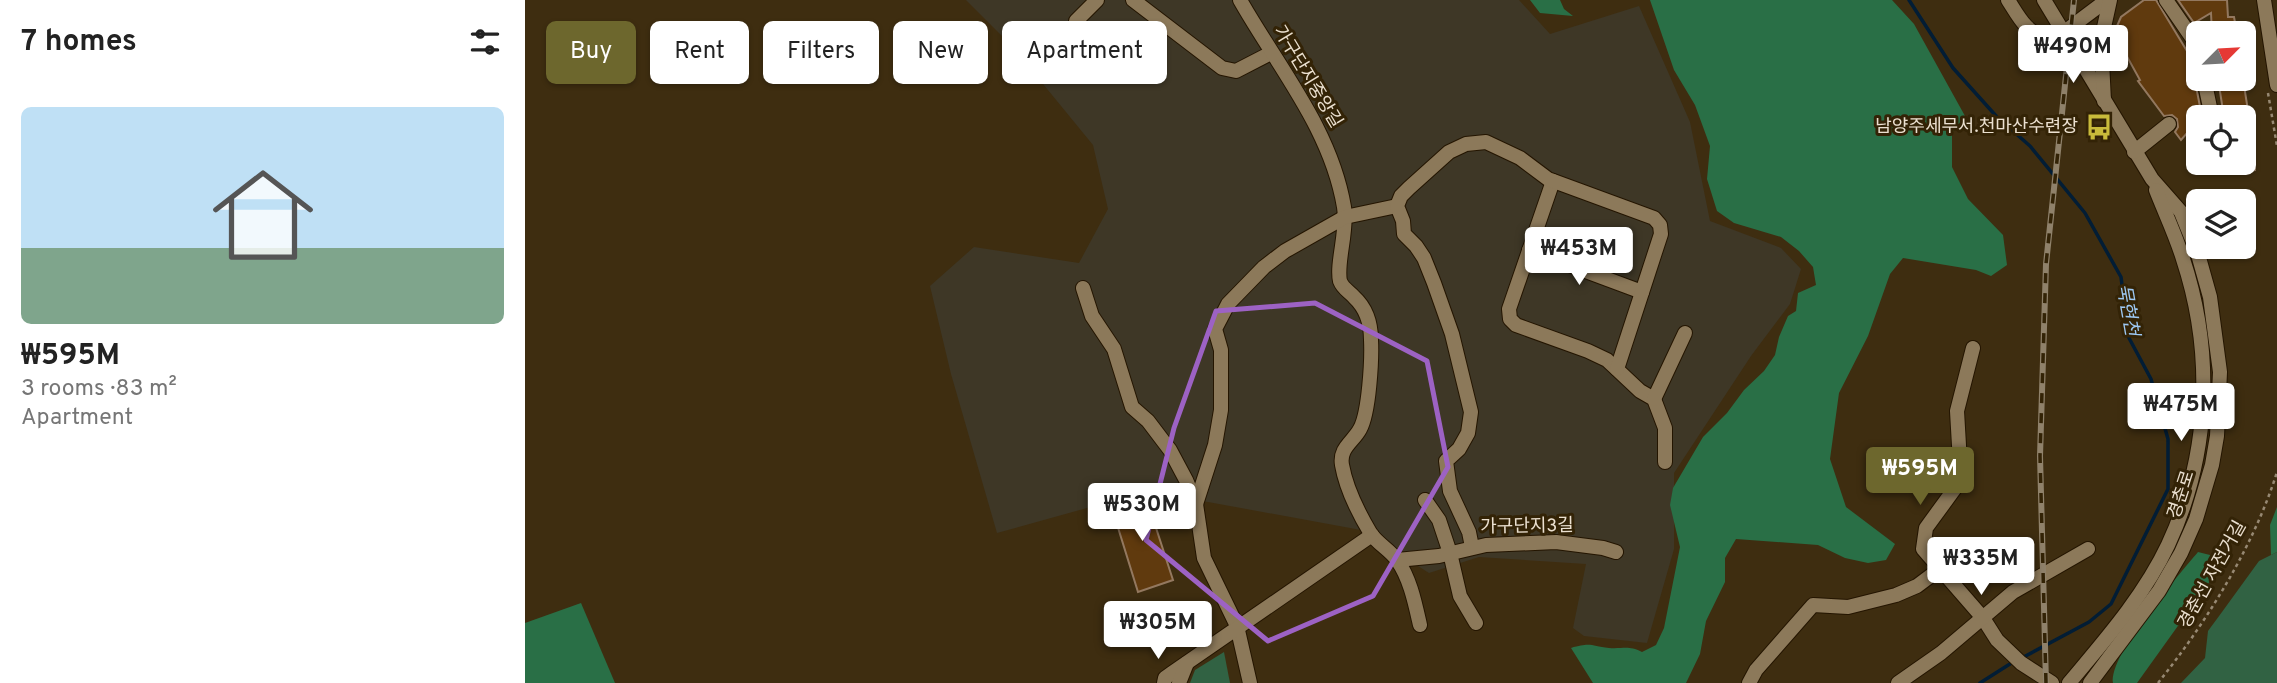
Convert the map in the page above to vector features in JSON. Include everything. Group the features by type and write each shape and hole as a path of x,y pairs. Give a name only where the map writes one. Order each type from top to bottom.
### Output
{"street":[{"path":"1076,20 1097,0"},
{"path":"1133,0 1222,68 1235,71 1271,53"},
{"name":"가구단지중앙길","path":"1240,0 1298,92 1327,149 1344,206 1340,281 1364,310 1370,325 1371,340 1370,385 1361,428 1344,449 1342,463 1349,491 1372,535"},
{"path":"2008,0 2020,20 2034,35 2048,40 2063,33 2108,0"},
{"name":"경춘로","path":"2044,0 2134,152 2152,179 2182,212 2198,254 2210,298 2220,372 2217,436 2196,519 2181,553 2159,591 2090,683"},
{"path":"2105,103 2101,41 2108,0"},
{"path":"2166,0 2186,29"},
{"path":"2264,0 2277,85"},
{"path":"2134,152 2169,124"},
{"path":"1472,547 1469,532 1450,491 1446,461 1459,449 1468,433 1471,412 1452,334 1434,283 1424,258 1404,234 1403,221 1397,206 1401,196 1449,152 1466,144 1486,142 1520,158 1553,181 1654,218 1660,225 1661,234 1617,369"},
{"name":"경춘로","path":"2069,683 2148,580 2168,545 2196,464 2203,405 2201,340 2195,301 2183,259 2152,179"},
{"path":"1553,181 1509,309 1510,319 1516,325 1607,360 1640,391 1654,398 1665,428 1665,462"},
{"path":"1196,504 1215,445 1221,410 1221,350 1215,329 1228,304 1264,267 1285,251 1345,217 1397,206"},
{"path":"1529,250 1642,292"},
{"path":"1083,288 1092,316 1114,349 1132,407 1148,421 1170,450 1196,504 1204,558 1237,626 1250,683"},
{"path":"1654,398 1685,333"},
{"path":"1973,348 1957,411 1961,480 1926,528 1923,549 1983,618 1997,640 2021,663 2052,683"},
{"path":"1425,500 1439,520 1460,596 1476,623"},
{"path":"1164,683 1165,678 1237,626 1372,535 1397,560 1406,576 1420,625"},
{"name":"가구단지3길","path":"1397,560 1439,556 1472,547 1556,542 1616,552"},
{"path":"1898,683 1941,653 2013,592 2088,549"},
{"path":"1749,683 1756,670 1813,605 1849,607 1895,595 1917,586 1941,568"},
{"path":"1179,683 1187,663"}],"path":[{"name":"경춘선 자전거길","path":"2158,683 2186,648 2226,583 2269,499 2277,472"}],"highlighted area":[{"path":"1315,303 1427,361 1448,467 1373,596 1268,641 1146,540 1174,428 1216,311"}],"shaded area":[{"path":"966,0 1519,0 1550,34 1639,6 1690,122 1710,221 1781,248 1801,269 1790,304 1751,356 1674,473 1674,549 1647,643 1584,636 1573,628 1586,564 1479,557 1429,573 1361,530 1148,491 997,533 951,374 930,286 974,247 1079,263 1108,209 1093,145 1043,84 1167,84 1167,21 1002,21 1002,36"}],"green space":[{"path":"1530,0 1560,0 1564,9 1573,16 1540,13"},
{"path":"1650,0 1892,0 1914,24 1965,116 1952,133 1952,167 1968,199 2003,235 2007,265 1991,276 1976,270 1903,258 1890,274 1868,336 1839,393 1830,459 1846,507 1895,544 1886,560 1868,563 1845,558 1818,545 1736,539 1725,558 1725,582 1706,621 1700,654 1686,683 1593,683 1571,648 1591,645 1629,648 1642,652 1656,645 1664,628 1680,547 1670,505 1673,488 1703,437 1764,371 1775,355 1788,316 1796,311 1798,293 1816,285 1813,267 1781,237 1734,223 1717,211 1707,179 1710,146 1695,105 1674,70"},
{"path":"2277,507 2277,552 2271,555 2270,525"},
{"path":"2198,552 2218,557 2213,577 2137,683 2113,683 2115,670 2133,635"},
{"path":"2277,552 2277,683 2181,683 2205,658 2208,631 2259,561"},
{"path":"581,603 615,683 525,683 525,623"},
{"path":"1224,652 1230,683 1190,683 1195,670"}],"building":[{"path":"2144,0 2156,0 2186,49 2186,91 2197,91 2200,105 2186,105 2186,134 2181,140 2175,132 2178,127 2177,119 2172,115 2164,116 2138,81 2140,80 2114,33 2121,17"},
{"path":"2178,0 2227,0 2228,17 2234,17 2235,21 2211,21 2211,13 2193,21"},
{"path":"2220,91 2245,91 2247,105 2222,105"},
{"path":"1145,494 1173,580 1138,592 1111,505"}],"waterway":[{"name":"묵현천","path":"1909,0 1953,68 1997,117 2030,146 2085,213 2121,277 2129,338 2151,379 2168,439 2168,489 2111,604 2089,622 2020,659"},
{"name":"묵현천","path":"1980,683 2013,662"}],"railway":[{"path":"2046,683 2040,456 2046,264 2074,0"}],"place":[{"name":"남양주세무서.천마산수련장","path":"2099,127"}]}
